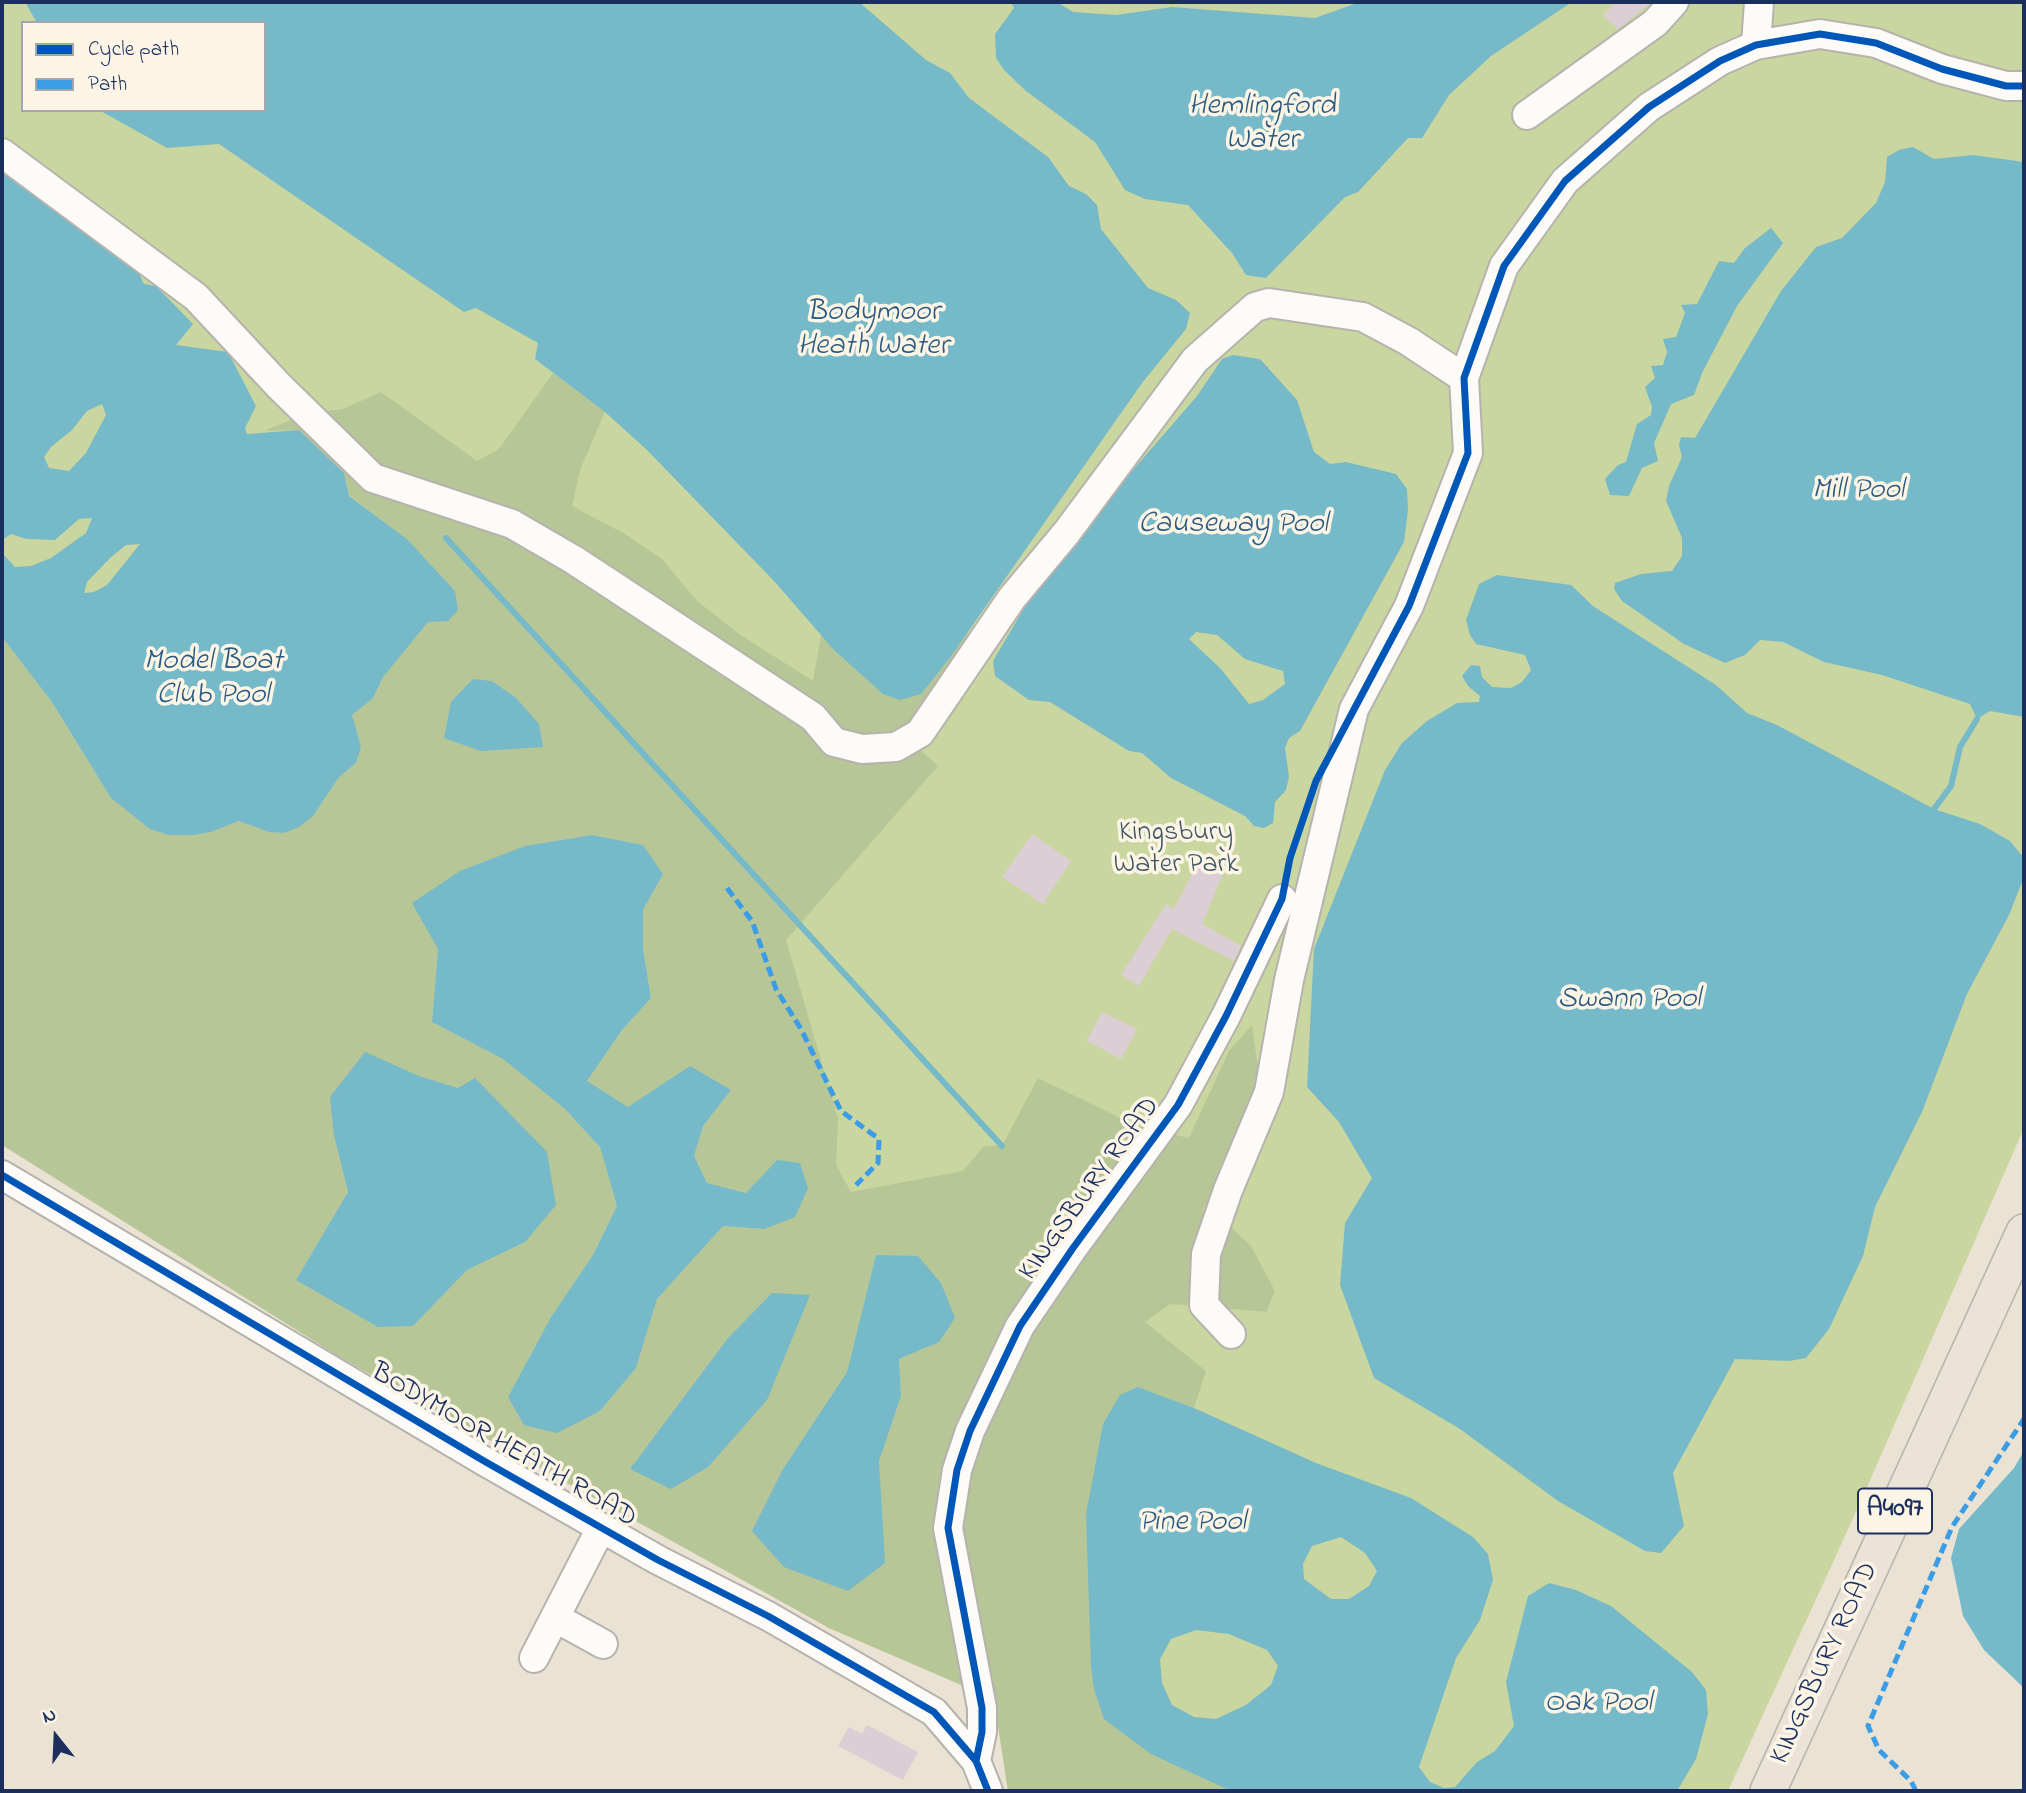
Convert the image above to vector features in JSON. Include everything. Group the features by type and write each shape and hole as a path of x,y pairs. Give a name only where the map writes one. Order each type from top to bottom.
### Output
{"main road":[{"name":"KINGSBURY ROAD","path":"1768,1791 2024,1232"}],"street":[{"path":"1527,116 1655,23 1674,2"},
{"path":"1756,45 1759,2"},
{"path":"1231,1334 1204,1305 1206,1254 1228,1190 1269,1092 1289,980 1354,709 1409,606 1468,453 1464,378 1504,266 1565,181 1649,107 1720,61 1756,45 1820,34 1876,43 1942,69 2006,86 2024,86"},
{"path":"2,153 196,297 279,386 373,478 512,524 574,560 813,717 834,742 862,749 896,747 920,733 1012,598 1067,532 1195,360 1255,307 1269,303 1363,317 1408,341 1464,378"},
{"name":"KINGSBURY ROAD","path":"976,1761 982,1732 982,1708 948,1528 957,1470 970,1431 1020,1326 1073,1248 1178,1105 1226,1016 1282,899"},
{"name":"BODYMOOR HEATH ROAD","path":"2,1175 601,1528 768,1616 934,1712 976,1761"},
{"path":"534,1658 601,1528"},
{"path":"556,1618 603,1644"},
{"path":"976,1761 988,1791"}],"green space":[{"name":"Kingsbury Water Park","path":"2,2 2024,2 2024,1128 1861,1501 1728,1791 1008,1791 994,1699 829,1628 2,1143"},
{"path":"553,373 605,412 580,470 572,506 625,534 662,559 697,601 739,634 813,681 821,635 855,667 921,694 966,632 978,641 914,744 938,766 786,940 838,1118 836,1165 851,1192 963,1171 984,1146 1002,1146 1038,1078 1137,1126 1189,1138 1229,1051 1252,1025 1257,1061 1269,1092 1203,1210 1219,1216 1251,1246 1275,1291 1266,1312 1170,1304 1145,1322 1206,1371 1194,1408 1138,1387 1086,1514 1094,1689 1231,1791 1008,1791 994,1699 829,1628 341,1358 2,1145 2,637 52,702 111,798 211,832 239,821 269,832 284,833 313,816 339,777 356,763 361,747 351,715 373,698 383,677 428,621 448,621 455,591 407,539 349,495 344,473 299,430 264,431 308,413 343,409 381,392 477,461 499,449","holes":["592,835 643,845 663,874 643,910 643,949 651,998 622,1030 587,1081 628,1107 731,1090 703,1126 694,1156 707,1183 746,1193 764,1229 723,1226 657,1299 636,1368 600,1411 508,1397 551,1317 593,1255 617,1206 600,1147 565,1109 503,1059 432,1022 438,949 525,846","419,1076 458,1088 525,1242 467,1270 413,1326 296,1280 348,1192 334,1136","876,1255 939,1342 899,1359 901,1396 879,1461 882,1518 783,1469 847,1372","772,1293 630,1469 728,1338"]}],"water":[{"name":"Bodymoor Heath Water","path":"25,2 859,2 926,60 950,73 969,98 1048,157 1069,186 1086,194 1097,205 1101,229 1148,288 1176,300 1190,313 1186,329 1142,383 949,659 921,694 900,700 883,694 834,650 775,582 647,450 605,412 535,359 538,343 476,308 464,312 219,144 167,148 103,112 266,112 266,21 36,21"},
{"name":"Hemlingford Water","path":"1011,2 1057,2 1073,12 1116,15 1172,7 1315,18 1360,2 1572,2 1491,56 1449,95 1422,138 1408,138 1358,192 1345,197 1266,278 1246,275 1232,253 1188,205 1145,199 1125,190 1095,142 1026,91 1004,70 996,58 995,34 1014,8"},
{"name":"Mill Pool","path":"1913,147 1934,159 1973,155 2024,162 2024,717 1990,711 1977,719 1970,704 1882,675 1824,662 1783,642 1760,640 1745,655 1725,663 1684,644 1622,601 1614,589 1615,583 1641,574 1672,571 1682,556 1682,538 1666,501 1669,486 1682,457 1679,445 1681,437 1695,438 1781,291 1816,247 1842,238 1876,203 1885,182 1887,157 1899,150"},
{"name":"Model Boat Club Pool","path":"2,170 135,265 144,284 156,286 193,324 176,345 228,352 256,406 245,428 247,434 299,430 344,473 349,496 407,539 455,591 458,610 448,621 428,622 383,677 373,698 352,715 361,747 356,763 339,777 313,816 299,827 284,833 269,832 239,821 211,832 169,835 150,829 111,798 52,702 2,637 2,542 4,555 15,567 31,566 51,558 86,533 92,518 79,519 55,540 26,539 11,534 2,540","holes":["102,404 106,415 86,453 69,471 49,468 44,457 51,447 72,430 87,411","140,544 107,585 94,592 84,593 87,582 111,557 126,545"]},
{"path":"1771,228 1783,243 1737,306 1702,373 1694,395 1671,404 1654,443 1658,461 1642,468 1629,496 1610,495 1605,479 1618,465 1626,462 1637,424 1651,415 1652,407 1645,387 1655,378 1651,366 1663,365 1667,352 1663,339 1676,337 1685,313 1681,305 1697,304 1719,261 1734,263 1745,248"},
{"name":"Causeway Pool","path":"1233,355 1260,359 1297,400 1314,452 1330,464 1346,462 1396,474 1407,489 1408,510 1404,542 1300,731 1289,738 1285,748 1289,777 1286,790 1275,802 1273,823 1264,828 1254,826 1245,816 1171,778 1142,753 1129,751 1050,702 1029,700 995,676 993,661 1026,605 1107,500 1197,396 1222,359","holes":["1196,632 1217,635 1245,659 1283,671 1285,684 1263,700 1249,704 1221,669 1189,639"]},
{"name":"Swann Pool","path":"1497,575 1571,585 1593,606 1716,685 1747,713 1777,725 1934,809 1980,824 2010,841 2024,858 2024,877 2009,915 1967,994 1922,1112 1875,1207 1863,1256 1829,1329 1806,1358 1789,1361 1735,1359 1673,1473 1684,1526 1661,1553 1645,1551 1558,1501 1460,1429 1374,1378 1340,1285 1345,1223 1372,1178 1339,1122 1307,1087 1314,949 1385,770 1402,743 1427,721 1457,703 1479,702 1480,696 1468,686 1462,676 1471,665 1480,666 1482,677 1492,687 1511,688 1522,682 1531,670 1525,655 1476,644 1470,635 1466,620 1479,584"},
{"path":"473,679 492,681 516,698 539,724 543,747 481,751 444,738 451,702"},
{"path":"592,835 643,845 663,874 643,910 643,949 651,998 622,1030 587,1081 628,1107 690,1066 731,1090 703,1126 694,1156 707,1183 746,1193 777,1160 800,1163 808,1188 795,1217 764,1229 723,1226 657,1299 636,1368 600,1411 557,1433 524,1425 508,1397 551,1317 593,1255 617,1206 600,1147 565,1109 503,1059 432,1022 438,949 412,903 460,871 525,846"},
{"path":"365,1052 419,1076 458,1088 475,1078 547,1152 556,1205 525,1242 467,1270 413,1326 378,1327 296,1280 348,1192 334,1136 330,1097"},
{"path":"876,1255 918,1256 941,1283 955,1318 939,1342 899,1359 901,1396 879,1461 885,1563 848,1591 784,1567 752,1531 783,1469 847,1372"},
{"path":"772,1293 810,1295 767,1400 708,1467 671,1489 630,1469 728,1338"},
{"name":"Pine Pool","path":"1138,1387 1194,1408 1316,1463 1411,1498 1473,1537 1488,1554 1493,1580 1480,1620 1456,1658 1419,1767 1430,1782 1444,1788 1455,1787 1477,1762 1495,1751 1514,1726 1506,1682 1528,1596 1549,1583 1576,1590 1611,1606 1692,1672 1706,1690 1708,1714 1696,1759 1677,1791 1231,1791 1151,1754 1104,1719 1094,1689 1091,1666 1086,1514 1103,1424 1120,1395","holes":["1341,1537 1365,1553 1377,1571 1369,1586 1349,1599 1331,1599 1304,1579 1303,1564 1312,1546","1196,1630 1229,1634 1267,1650 1278,1666 1271,1685 1246,1705 1216,1719 1194,1717 1172,1705 1162,1683 1160,1659 1171,1639"]},
{"path":"2024,1451 2024,1688 1984,1650 1963,1616 1951,1558 1959,1529 2014,1468"}],"building":[{"path":"1616,2 1652,2 1618,29 1603,15"},
{"path":"1032,834 1071,861 1043,904 1002,877"},
{"path":"1201,856 1225,869 1202,924 1241,946 1234,961 1172,929 1139,986 1121,975 1166,904 1174,909"},
{"path":"1102,1012 1137,1029 1121,1059 1087,1041"},
{"path":"867,1725 918,1752 903,1780 838,1746 849,1727 862,1734"}],"waterway":[{"path":"446,538 1002,1146"},
{"path":"1934,809 1951,786 1960,747 1977,719"}],"marked path":[{"path":"727,888 752,921 776,989 801,1029 841,1111 879,1139 878,1163 856,1185"},
{"path":"1916,1791 1911,1781 1879,1750 1868,1726 1952,1527 2024,1419"}],"cycle path":[{"path":"976,1761 982,1732 982,1708 948,1528 957,1470 970,1431 1020,1326 1073,1248 1178,1105 1226,1016 1282,899 1290,858 1316,781 1409,606 1468,453 1464,378 1504,266 1565,181 1649,107 1720,61 1756,45 1820,34 1876,43 1942,69 2006,86 2024,86"},
{"path":"2,1175 484,1461 658,1560 768,1616 934,1712 976,1761 988,1791"}],"water label":[{"name":"Oak Pool","path":"1598,1705"}]}
